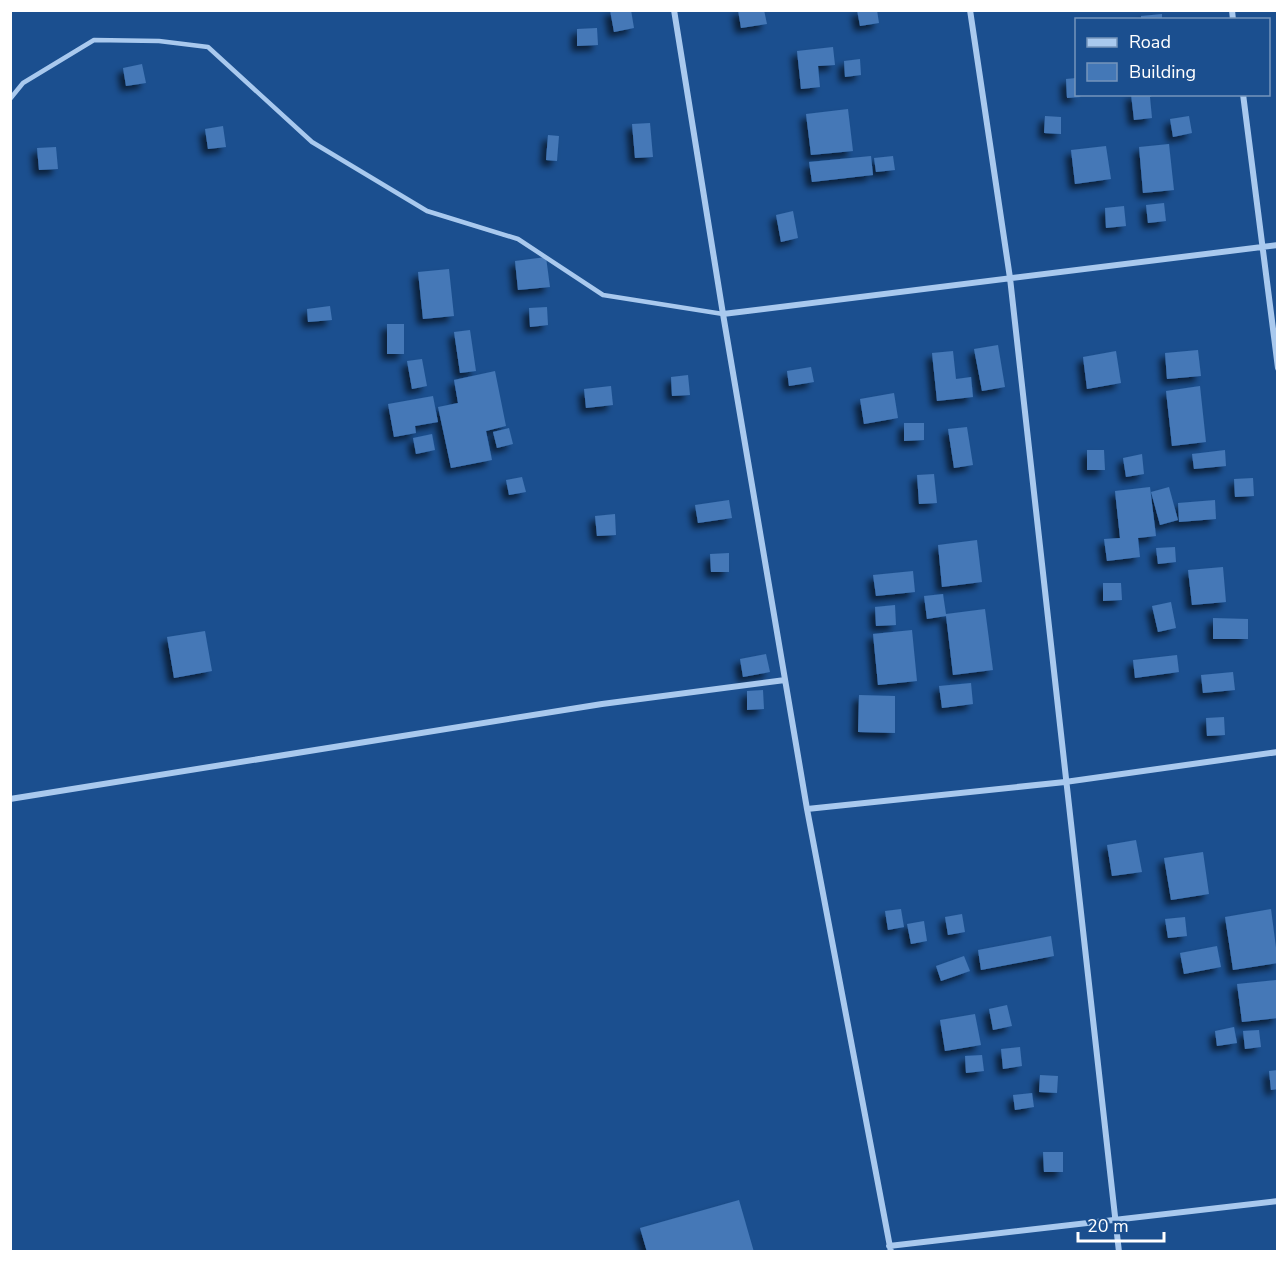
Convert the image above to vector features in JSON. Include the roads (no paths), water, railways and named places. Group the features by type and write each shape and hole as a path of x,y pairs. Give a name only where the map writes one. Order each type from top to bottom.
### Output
{"street":[{"path":"674,10 807,809 890,1249 1278,1201"},
{"path":"970,10 1010,278 1113,1220 1119,1251"},
{"path":"1243,96 1278,368"},
{"path":"723,314 1278,245"},
{"path":"10,799 602,704 785,680"},
{"path":"807,809 1065,782 1278,752"}],"lane":[{"path":"10,99 23,83 94,40 159,41 208,47 312,142 427,211 518,239 603,295 723,314"}]}
